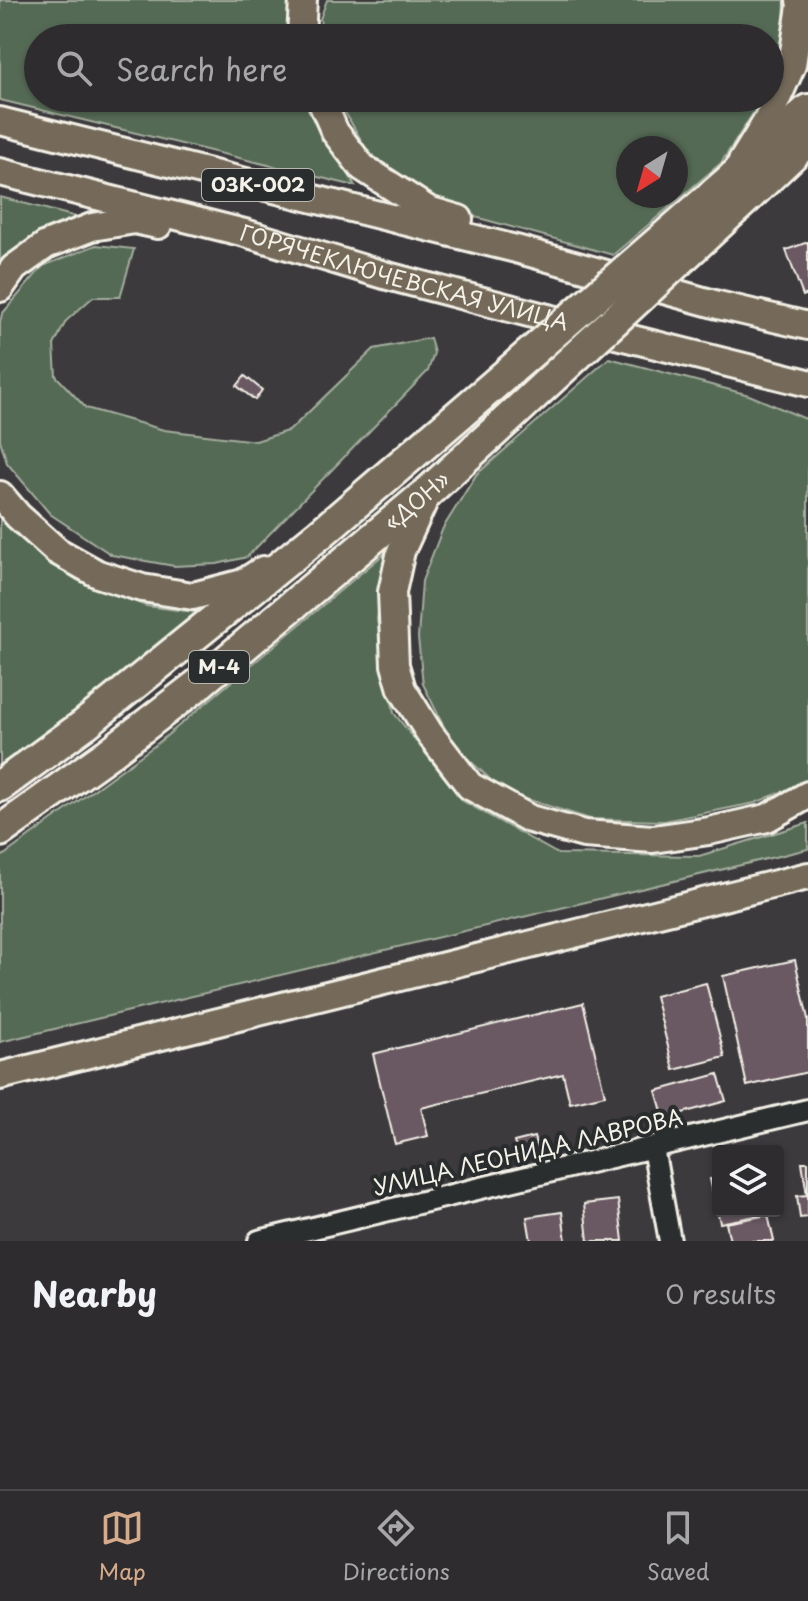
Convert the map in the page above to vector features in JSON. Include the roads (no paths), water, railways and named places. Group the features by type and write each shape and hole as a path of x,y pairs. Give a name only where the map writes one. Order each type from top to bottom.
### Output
{"highway":[{"name":"«ДОН»","path":"0,831 195,687 429,491 507,420 747,186 808,110"},
{"name":"«ДОН»","path":"0,786 85,724 320,534 481,396 808,140"}],"main road":[{"path":"302,24 303,0"},
{"path":"784,83 792,65 800,0"},
{"path":"326,112 335,132 362,167 428,210 720,294 801,324"},
{"path":"747,186 771,112"},
{"name":"03К-002","path":"0,121 516,249 718,305 801,324"},
{"path":"747,186 808,150"},
{"name":"ГОРЯЧЕКЛЮЧЕВСКАЯ УЛИЦА","path":"0,172 245,233 384,275 808,383"},
{"path":"0,288 14,268 46,245 92,227 135,220 227,239 245,233"},
{"path":"420,284 529,321 780,389 808,403"},
{"path":"429,491 401,551 392,592 395,665 402,689 423,723 470,786 530,819 584,834 653,839 767,818 808,795"},
{"path":"0,495 57,551 98,574 142,588 193,596 243,583 320,534"},
{"path":"0,1076 808,876"}],"street":[{"name":"УЛИЦА ЛЕОНИДА ЛАВРОВА","path":"259,1241 808,1110"},
{"path":"653,1148 670,1241"}]}
